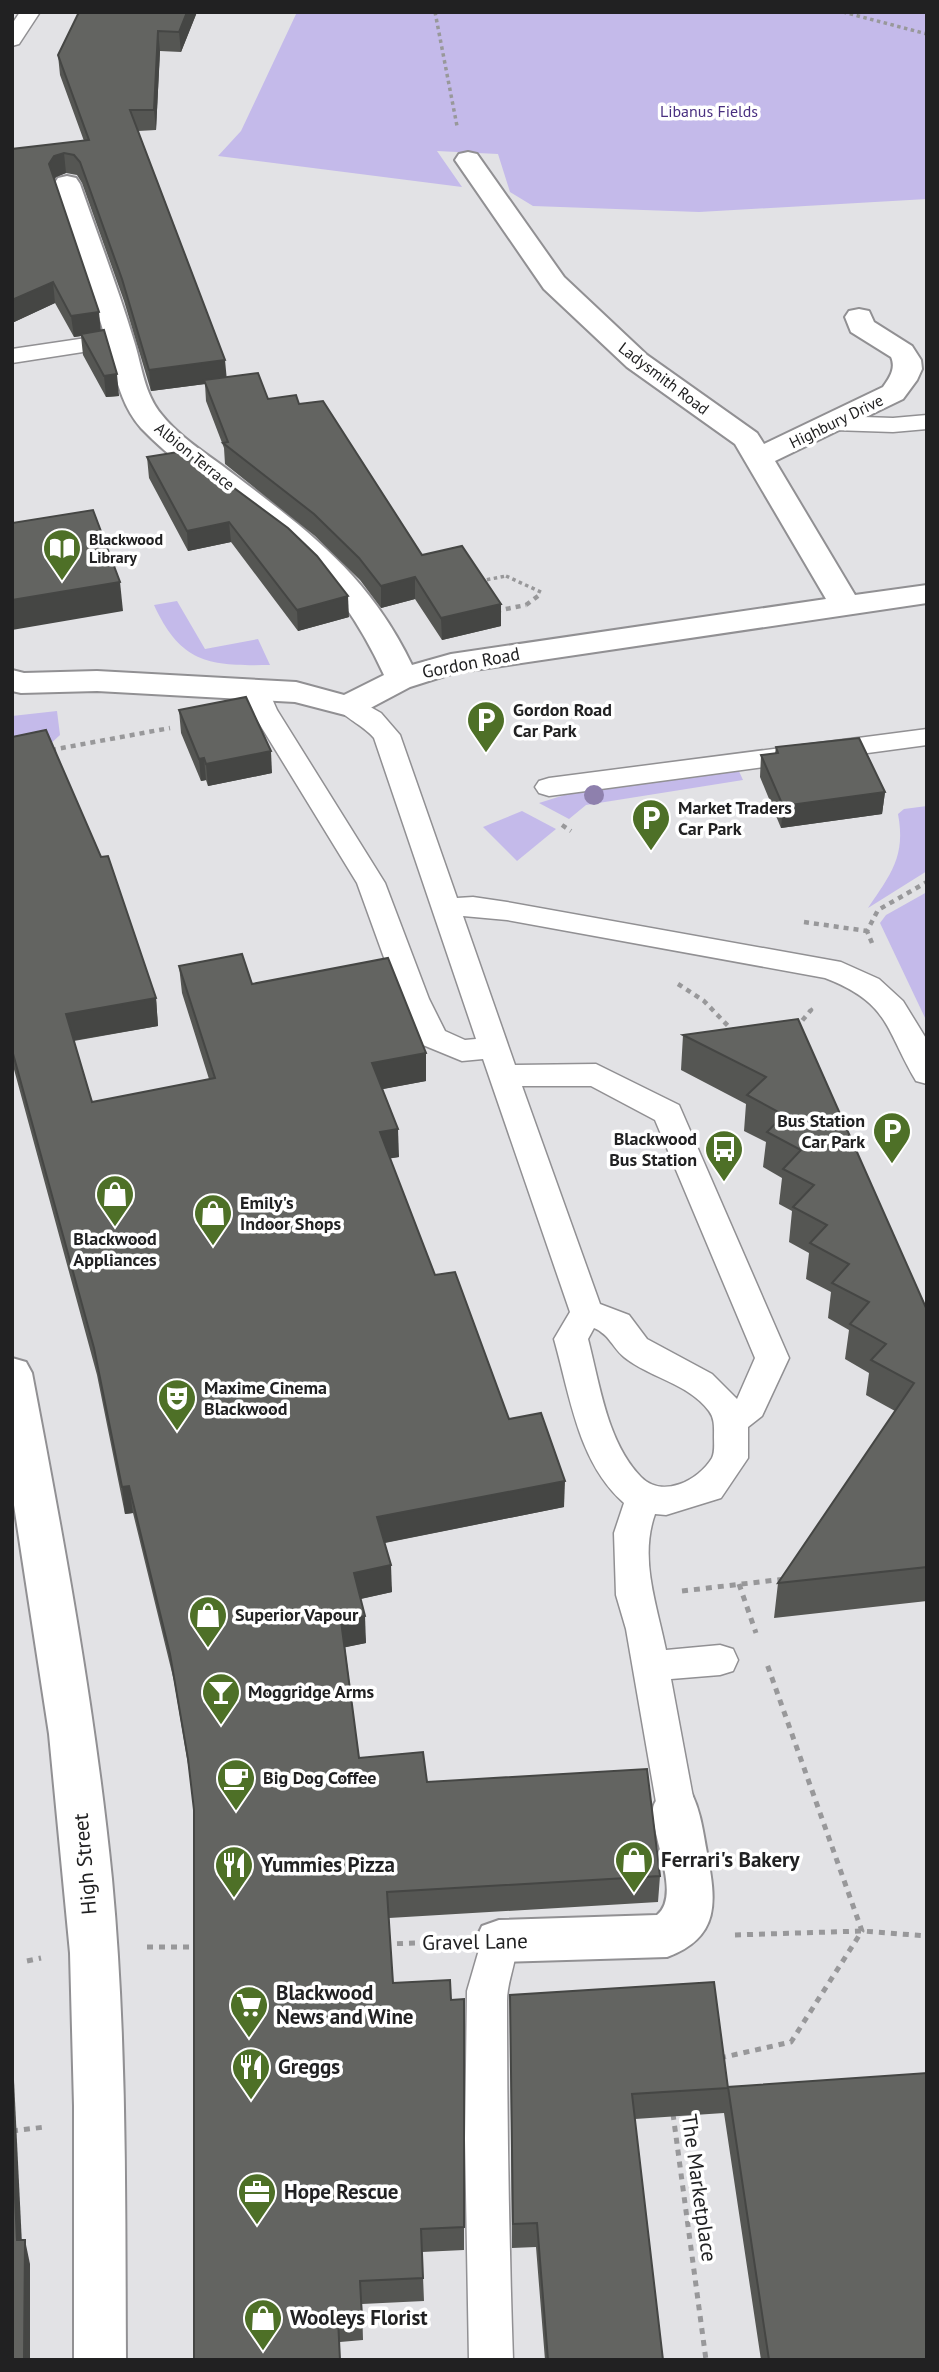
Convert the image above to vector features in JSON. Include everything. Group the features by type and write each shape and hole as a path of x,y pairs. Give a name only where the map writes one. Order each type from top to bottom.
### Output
{"street":[{"name":"Ladysmith Road","path":"468,160 554,283 637,361 747,439 845,605"},
{"name":"Albion Terrace","path":"67,184 120,340 134,394 151,421 189,454 303,541 333,570 382,636 401,677"},
{"name":"Highbury Drive","path":"758,458 893,393 907,377 908,362 897,346 861,326 859,317"},
{"name":"Gordon Road","path":"349,706 373,690 401,677 451,664 927,594"},
{"path":"15,684 97,681 296,692 349,706"},
{"name":"High Street","path":"12,1373 51,1592 76,1764 94,1953 100,2360"},
{"path":"667,1936 687,1920 691,1894 676,1808"},
{"name":"Gravel Lane","path":"499,1941 667,1936"}],"lane":[{"path":"12,40 30,12"},
{"path":"12,356 120,340"},
{"path":"833,423 893,425 927,422"},
{"path":"257,691 264,710 371,883 414,999 434,1038 462,1051 498,1061 596,1075 668,1113 772,1358 750,1407 731,1422"},
{"path":"349,706 372,719 387,735 445,909 587,1312 617,1324 635,1348 700,1383 723,1404 731,1422 731,1458 709,1488 666,1501 643,1499 628,1486 600,1445 571,1339 587,1312"},
{"path":"549,787 927,737"},
{"path":"445,909 473,906 831,969 856,977 891,1003 927,1074"},
{"path":"643,1499 631,1533 634,1595 652,1666 676,1808"},
{"path":"652,1666 720,1660"},
{"path":"491,2360 486,2139 487,1991 499,1941"}],"path":[{"path":"435,12 454,113 468,160"},
{"path":"843,12 927,34"},
{"path":"472,571 480,582"},
{"path":"472,583 506,576 543,593 526,605 491,612"},
{"path":"495,606 502,617"},
{"path":"562,825 571,831"},
{"path":"875,950 867,931 878,909 927,882"},
{"path":"795,921 867,931"},
{"path":"788,962 781,983 811,1010 793,1032"},
{"path":"670,978 704,1001 726,1026 737,1032"},
{"path":"634,1595 788,1579"},
{"path":"739,1584 757,1634"},
{"path":"766,1660 862,1931"},
{"path":"706,2060 791,2042 862,1931"},
{"path":"667,1936 862,1931 927,1936"},
{"name":"Gravel Lane","path":"379,1944 499,1941"},
{"path":"143,1947 206,1947"},
{"path":"27,1961 46,1958"},
{"name":"The Marketplace","path":"672,2104 706,2360"}],"green space":[{"name":"Libanus Fields","path":"297,12 927,12 927,199 699,212 533,206 510,192 498,154 437,151 462,187 218,156 241,131"},
{"path":"177,601 205,649 258,639 270,665 214,662 187,650 164,625 154,605"},
{"path":"57,711 60,735 48,746 12,753 12,716"},
{"path":"737,767 743,780 586,805 569,819 539,803 571,793"},
{"path":"927,806 927,871 868,908 895,864 900,842 898,814 904,809"},
{"path":"522,811 556,829 517,861 483,827"},
{"path":"927,892 927,1022 880,923 886,915"}],"building":[{"path":"79,12 187,12 179,32 158,31 154,110 130,110 225,360 149,370 122,279 80,162 74,155 64,153 54,156 49,164 99,312 71,316 53,282 12,300 12,149 89,140 58,55"},
{"path":"104,330 117,374 104,376 81,334"},
{"path":"258,373 268,399 296,395 299,404 323,401 422,555 462,546 501,604 441,618 415,577 381,586 359,558 314,514 223,443 228,442 204,380"},
{"path":"184,451 288,528 317,556 348,596 297,610 229,522 187,531 147,457"},
{"path":"93,510 120,582 12,600 12,523"},
{"path":"246,697 271,751 206,764 204,758 199,759 179,710"},
{"path":"46,730 101,857 108,856 156,998 66,1014 92,1102 215,1078 179,966 242,954 252,984 388,958 426,1053 372,1063 398,1129 380,1132 435,1275 455,1272 509,1419 541,1413 565,1481 377,1517 391,1565 354,1573 365,1616 341,1621 359,1758 423,1752 427,1782 647,1769 660,1876 387,1892 393,1983 450,1980 451,2000 464,1999 464,2227 421,2229 423,2278 360,2281 362,2318 338,2319 340,2360 194,2360 194,1810 188,1759 170,1654 129,1486 122,1487 94,1348 12,1050 12,737"},
{"path":"859,738 885,792 783,806 761,755 778,753 776,747"},
{"path":"798,1019 927,1310 927,1567 778,1583 914,1383 871,1360 886,1344 850,1324 869,1302 832,1283 849,1264 810,1243 827,1225 793,1207 814,1185 783,1169 801,1150 767,1132 784,1115 747,1095 766,1077 683,1035"},
{"path":"714,1982 728,2088 632,2094 663,2360 548,2360 537,2223 513,2224 510,1995"},
{"path":"927,2073 927,2360 769,2360 728,2087"},
{"path":"12,2136 17,2240 25,2240 24,2360 12,2360"}],"place":[{"name":"Blackwood Library","path":"62,582"},
{"name":"Gordon Road Car Park","path":"486,754"},
{"name":"Market Traders Car Park","path":"651,852"},
{"name":"Bus Station Car Park","path":"892,1165"},
{"name":"Blackwood Bus Station","path":"724,1183"},
{"name":"Blackwood Appliances","path":"115,1228"},
{"name":"Emily's Indoor Shops","path":"213,1247"},
{"name":"Maxime Cinema Blackwood","path":"177,1432"},
{"name":"Superior Vapour","path":"208,1649"},
{"name":"Moggridge Arms","path":"221,1726"},
{"name":"Big Dog Coffee","path":"236,1812"},
{"name":"Ferrari's Bakery","path":"634,1894"},
{"name":"Yummies Pizza","path":"234,1899"},
{"name":"Blackwood News and Wine","path":"249,2039"},
{"name":"Greggs","path":"251,2101"},
{"name":"Hope Rescue","path":"257,2226"},
{"name":"Wooleys Florist","path":"263,2352"}]}
